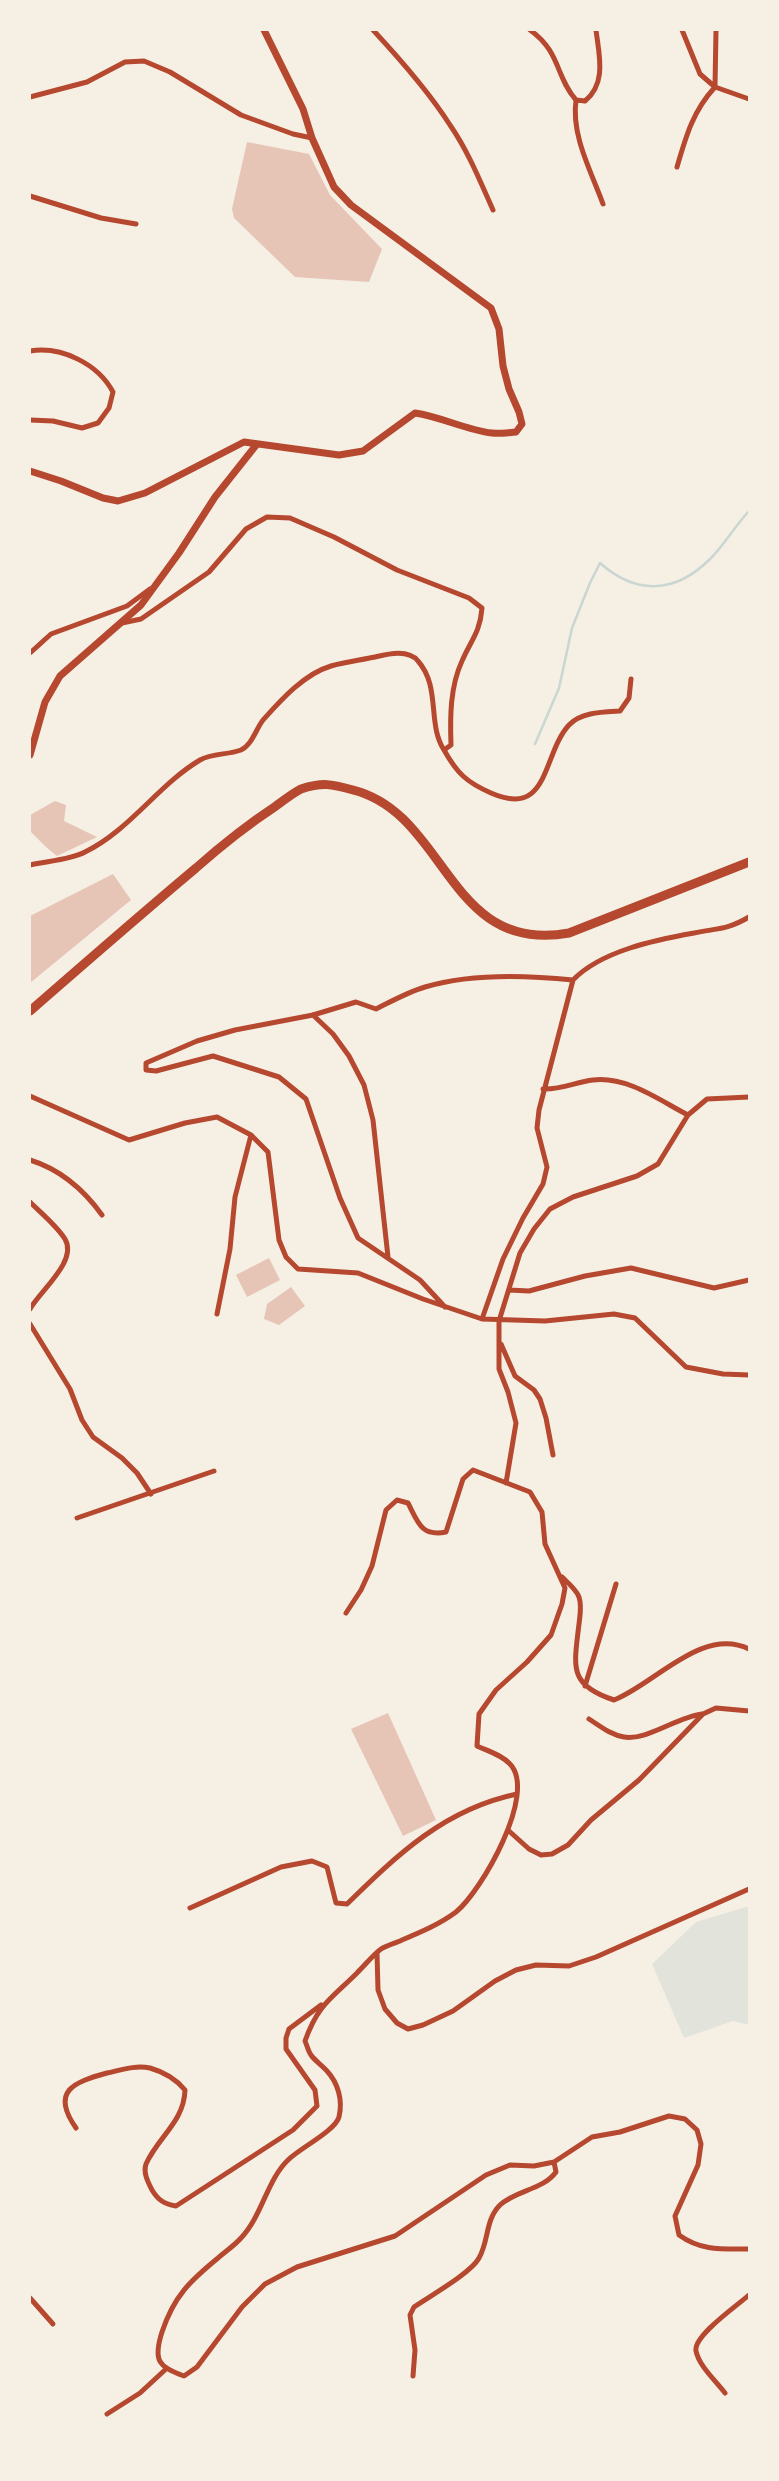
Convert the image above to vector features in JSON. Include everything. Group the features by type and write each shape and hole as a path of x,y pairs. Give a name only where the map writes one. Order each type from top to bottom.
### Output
{"main road":[{"path":"30,1011 240,830 300,790 327,783 358,791 383,801 405,818 468,901 494,923 514,930 548,937 568,934 749,862"}],"street":[{"path":"30,471 104,498 118,501 145,493 244,442 340,455 363,451 415,414 435,416 467,428 492,433 516,432 522,424 520,412 509,389 503,366 499,329 491,308 351,205 334,187 312,138 303,109 264,30"},
{"path":"373,30 401,60 450,124 477,174 493,210"},
{"path":"530,30 552,50 570,92 576,100 574,115 579,139 603,204"},
{"path":"576,100 585,101 594,94 601,72 596,30"},
{"path":"682,30 700,74 715,87 749,99"},
{"path":"677,167 688,126 702,101 715,87 716,30"},
{"path":"30,97 87,82 125,62 144,61 170,72 241,114 293,134 312,138"},
{"path":"30,196 101,218 136,224"},
{"path":"30,351 60,352 82,361 106,378 113,392 109,408 98,423 82,428 53,421 30,420"},
{"path":"30,755 45,702 60,676 141,605 159,582 215,497 256,444"},
{"path":"119,623 141,619 209,572 246,529 267,517 290,518 334,537 397,570 469,598 482,608 478,634 461,662 452,696 451,745 444,750"},
{"path":"30,653 51,634 127,606 159,582"},
{"path":"30,865 85,853 125,824 188,768 203,758 241,750 248,745 260,724 281,701 317,672 331,666 392,653 408,655 418,660 431,682 438,740 455,770 474,785 503,798 518,800 538,789 562,735 570,723 592,713 620,711 630,698 631,679"},
{"path":"482,1319 503,1259 523,1218 543,1184 548,1167 537,1128 543,1089 565,1016 573,980 581,972 602,959 656,940 732,927 749,917"},
{"path":"445,1307 420,1280 388,1257 373,1250 358,1238 340,1198 306,1099 280,1077 213,1056 156,1071 146,1070 146,1063 197,1041 235,1030 313,1015 356,1002 376,1009 424,987 454,980 515,977 573,980"},
{"path":"313,1015 333,1034 349,1056 364,1085 373,1120 388,1257"},
{"path":"543,1089 551,1090 594,1080 619,1081 688,1115"},
{"path":"30,1096 130,1140 185,1123 217,1118 251,1135 268,1152 279,1240 286,1257 298,1269 358,1273 445,1307 482,1319 545,1321 614,1314 635,1318 686,1367 723,1374 749,1375"},
{"path":"506,1483 516,1423 508,1392 499,1369 499,1321 520,1253 550,1209 573,1197 637,1176 658,1164 688,1115 707,1100 749,1097"},
{"path":"217,1314 230,1249 235,1197 251,1135"},
{"path":"30,1160 44,1164 88,1196 102,1215"},
{"path":"30,1202 66,1240 67,1255 62,1268 35,1300 30,1309"},
{"path":"509,1290 529,1291 585,1276 631,1268 714,1288 749,1280"},
{"path":"30,1324 70,1390 82,1420 93,1437 122,1458 137,1473 151,1494"},
{"path":"500,1342 515,1376 534,1390 540,1399 546,1418 553,1455"},
{"path":"76,2128 66,2114 64,2101 69,2089 79,2080 130,2067 150,2068 175,2078 185,2090 185,2104 178,2119 146,2166 146,2178 156,2197 166,2204 176,2206 294,2130 317,2106 315,2090 286,2049 286,2038 289,2029 324,2003 381,1949 428,1929 457,1911 480,1884 509,1830 517,1794 517,1780 511,1765 497,1755 477,1746 479,1714 496,1690 527,1662 551,1635 562,1604 565,1588 545,1544 542,1512 530,1492 472,1470 463,1479 446,1532 434,1534 425,1531 408,1503 397,1500 386,1510 380,1543 372,1566 362,1590 346,1613"},
{"path":"77,1518 214,1471"},
{"path":"559,1575 579,1596 581,1608 575,1658 578,1677 595,1694 614,1700 631,1694 686,1655 714,1645 732,1644 749,1649"},
{"path":"585,1686 616,1584"},
{"path":"589,1719 608,1731 625,1737 649,1734 687,1716 702,1714 716,1708 749,1711"},
{"path":"509,1830 530,1849 541,1855 552,1854 568,1845 591,1820 639,1780 702,1714"},
{"path":"190,1908 281,1866 312,1861 327,1867 336,1904 347,1904 396,1856 423,1836 472,1808 495,1799 517,1794"},
{"path":"377,1953 378,1990 385,2009 397,2023 408,2029 423,2025 453,2011 495,1981 516,1970 536,1965 569,1966 596,1957 749,1889"},
{"path":"324,2003 312,2022 305,2041 310,2055 328,2071 341,2096 339,2118 325,2134 303,2146 285,2162 259,2215 241,2239 198,2275 180,2293 165,2322 157,2346 159,2362 166,2370 184,2376 197,2367 242,2307 265,2284 297,2267 395,2236 486,2175 510,2165 534,2166 554,2162 592,2137 620,2132 669,2116 685,2119 697,2130 701,2144 698,2165 675,2216 678,2235 694,2245 721,2249 749,2249"},
{"path":"413,2376 415,2350 410,2315 414,2307 479,2259 490,2220 500,2206 514,2195 552,2179 556,2172 554,2162"},
{"path":"725,2393 703,2364 696,2351 697,2344 704,2333 749,2295"},
{"path":"30,2298 53,2324"},
{"path":"107,2414 140,2392 166,2370"}],"shaded area":[{"path":"749,1906 749,2025 733,2021 684,2038 652,1964 696,1922"}],"building":[{"path":"247,142 309,154 330,195 382,249 369,282 295,277 234,218 232,209"},
{"path":"55,801 66,805 64,821 97,837 57,856 46,847 30,831 30,815"},
{"path":"113,874 131,900 30,983 30,916"},
{"path":"269,1258 280,1280 247,1297 236,1275"},
{"path":"291,1287 305,1306 279,1325 264,1319 267,1304"},
{"path":"388,1713 436,1820 403,1836 351,1729"}],"waterway":[{"path":"535,744 559,688 572,628 600,563 627,581 641,585 669,584 697,571 720,548 749,511"}]}
